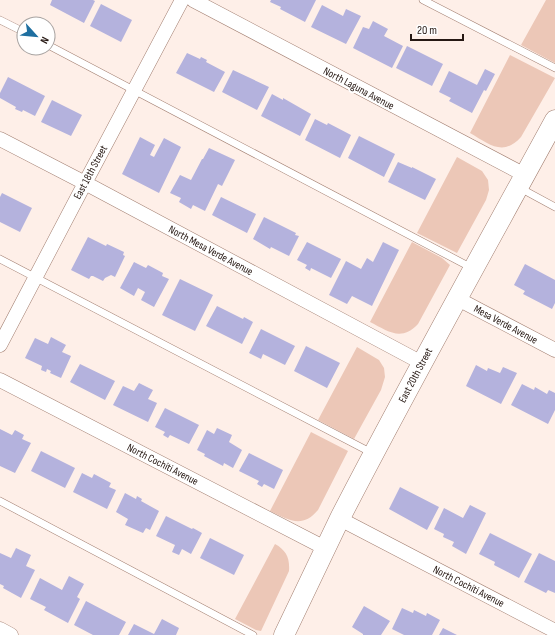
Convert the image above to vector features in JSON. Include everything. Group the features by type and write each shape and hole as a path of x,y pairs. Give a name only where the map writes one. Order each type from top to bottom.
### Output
{"main road":[{"name":"East 20th Street","path":"284,635 340,519 374,454 555,120"}],"street":[{"name":"East 18th Street","path":"0,345 182,0"},
{"name":"North Laguna Avenue","path":"193,0 521,181"},
{"name":"North Mesa Verde Avenue","path":"0,139 85,182 422,363"},
{"name":"Mesa Verde Avenue","path":"458,299 555,350"},
{"name":"North Cochiti Avenue","path":"0,380 326,548"},
{"name":"North Cochiti Avenue","path":"340,519 555,631"},
{"path":"0,629 11,635"}],"lane":[{"path":"423,0 555,68"},
{"path":"0,20 16,28"},
{"path":"56,49 474,270"},
{"path":"521,181 555,207"},
{"path":"0,259 374,454"},
{"path":"0,501 253,635"}],"shaded area":[{"path":"546,0 555,0 555,63 521,45"},
{"path":"510,55 555,78 521,137 508,146 496,147 470,133"},
{"path":"457,157 482,171 488,180 489,190 486,200 457,253 417,233"},
{"path":"412,242 442,258 450,265 418,324 406,333 400,334 383,329 370,322"},
{"path":"357,347 379,360 384,368 385,377 381,390 354,439 318,420"},
{"path":"311,432 348,451 318,510 312,516 301,521 289,520 270,511"},
{"path":"275,544 285,552 289,562 289,571 261,631 235,619"}],"building":[{"path":"52,0 95,1 84,23 50,5"},
{"path":"271,0 316,0 305,22 280,9 281,7 270,2"},
{"path":"101,4 132,20 121,42 90,26"},
{"path":"322,5 343,16 346,9 361,16 346,44 311,27"},
{"path":"373,21 388,29 384,36 403,46 392,68 353,48 363,27 369,29"},
{"path":"407,46 443,64 432,86 396,68"},
{"path":"187,53 200,59 201,57 207,60 206,62 225,72 214,92 176,73"},
{"path":"485,69 495,74 486,91 484,90 472,113 449,101 451,98 439,92 449,71 477,85"},
{"path":"233,70 269,87 257,110 222,92"},
{"path":"8,77 45,96 35,116 23,110 22,112 15,109 16,107 0,98 0,93"},
{"path":"272,94 283,100 283,98 311,114 300,136 261,116"},
{"path":"52,100 82,115 71,136 41,122"},
{"path":"315,119 327,125 328,123 351,135 340,158 305,140"},
{"path":"359,136 395,154 384,177 348,158"},
{"path":"140,137 155,145 150,155 154,157 164,138 181,147 159,193 122,174"},
{"path":"209,148 235,160 222,186 218,184 205,211 193,205 191,209 179,202 181,198 170,193 180,175 191,180"},
{"path":"398,162 436,179 425,200 388,182"},
{"path":"2,193 32,208 20,232 0,222 0,197"},
{"path":"221,197 256,214 247,233 212,215"},
{"path":"264,217 296,233 295,235 299,236 289,256 271,247 270,249 253,239"},
{"path":"88,237 106,246 107,244 124,252 123,255 125,256 115,277 111,275 103,281 93,276 89,279 71,270"},
{"path":"307,242 341,259 331,278 311,268 310,271 305,268 307,265 297,260"},
{"path":"383,242 399,250 372,306 352,296 347,304 329,295 346,261 361,269 367,258 373,262"},
{"path":"134,262 146,268 148,265 163,273 162,276 169,279 154,307 141,300 145,292 138,288 134,296 120,288"},
{"path":"525,264 555,280 555,303 552,309 523,294 525,291 514,285"},
{"path":"180,279 213,295 195,331 162,315"},
{"path":"217,306 243,319 244,317 253,322 242,344 206,326"},
{"path":"261,329 295,346 285,365 263,354 261,359 249,353"},
{"path":"51,337 66,345 62,352 71,356 61,378 50,373 51,371 47,369 46,372 41,370 42,366 25,358 35,338 48,344"},
{"path":"306,346 340,363 327,388 294,371"},
{"path":"80,364 115,381 105,400 70,382"},
{"path":"476,365 487,371 488,368 500,373 503,367 517,373 501,404 466,386"},
{"path":"139,383 153,390 148,399 157,403 148,422 113,405 123,386 134,391"},
{"path":"522,384 534,390 535,387 547,394 549,390 555,393 555,410 548,424 511,405"},
{"path":"165,408 199,425 189,444 170,435 168,438 163,435 165,432 155,427"},
{"path":"217,428 232,435 229,442 242,450 233,468 224,463 223,466 204,456 205,454 197,450 207,430 214,434"},
{"path":"0,429 12,435 15,430 24,435 22,439 31,443 15,473 0,466"},
{"path":"41,451 75,468 65,488 31,471"},
{"path":"249,453 283,470 274,489 264,484 262,487 257,484 259,481 239,471"},
{"path":"82,473 92,478 94,474 111,483 109,487 116,490 107,509 73,492"},
{"path":"400,487 439,507 427,530 389,509"},
{"path":"125,493 136,499 137,496 142,499 141,501 159,511 150,530 146,528 143,533 125,525 128,519 116,512"},
{"path":"470,505 486,513 466,554 452,546 454,542 443,537 444,534 434,529 444,508 463,518"},
{"path":"166,516 202,533 191,554 182,549 179,555 172,552 175,545 156,536"},
{"path":"490,533 532,554 519,578 494,565 495,562 479,554"},
{"path":"210,538 244,555 234,575 200,558"},
{"path":"16,548 31,555 26,566 35,570 21,598 3,588 4,586 0,584 0,553 11,558"},
{"path":"539,553 555,561 555,593 548,590 546,593 524,582"},
{"path":"69,576 84,584 77,597 80,599 68,623 44,610 46,607 30,599 40,578 62,590"},
{"path":"86,601 126,622 119,635 93,635 74,625"},
{"path":"364,606 390,621 381,635 363,635 352,627"},
{"path":"402,608 413,613 414,610 426,616 427,613 440,620 432,635 404,635 392,629"},
{"path":"162,619 179,628 176,635 128,635 134,624 154,634"},
{"path":"443,628 457,635 439,635"}]}
